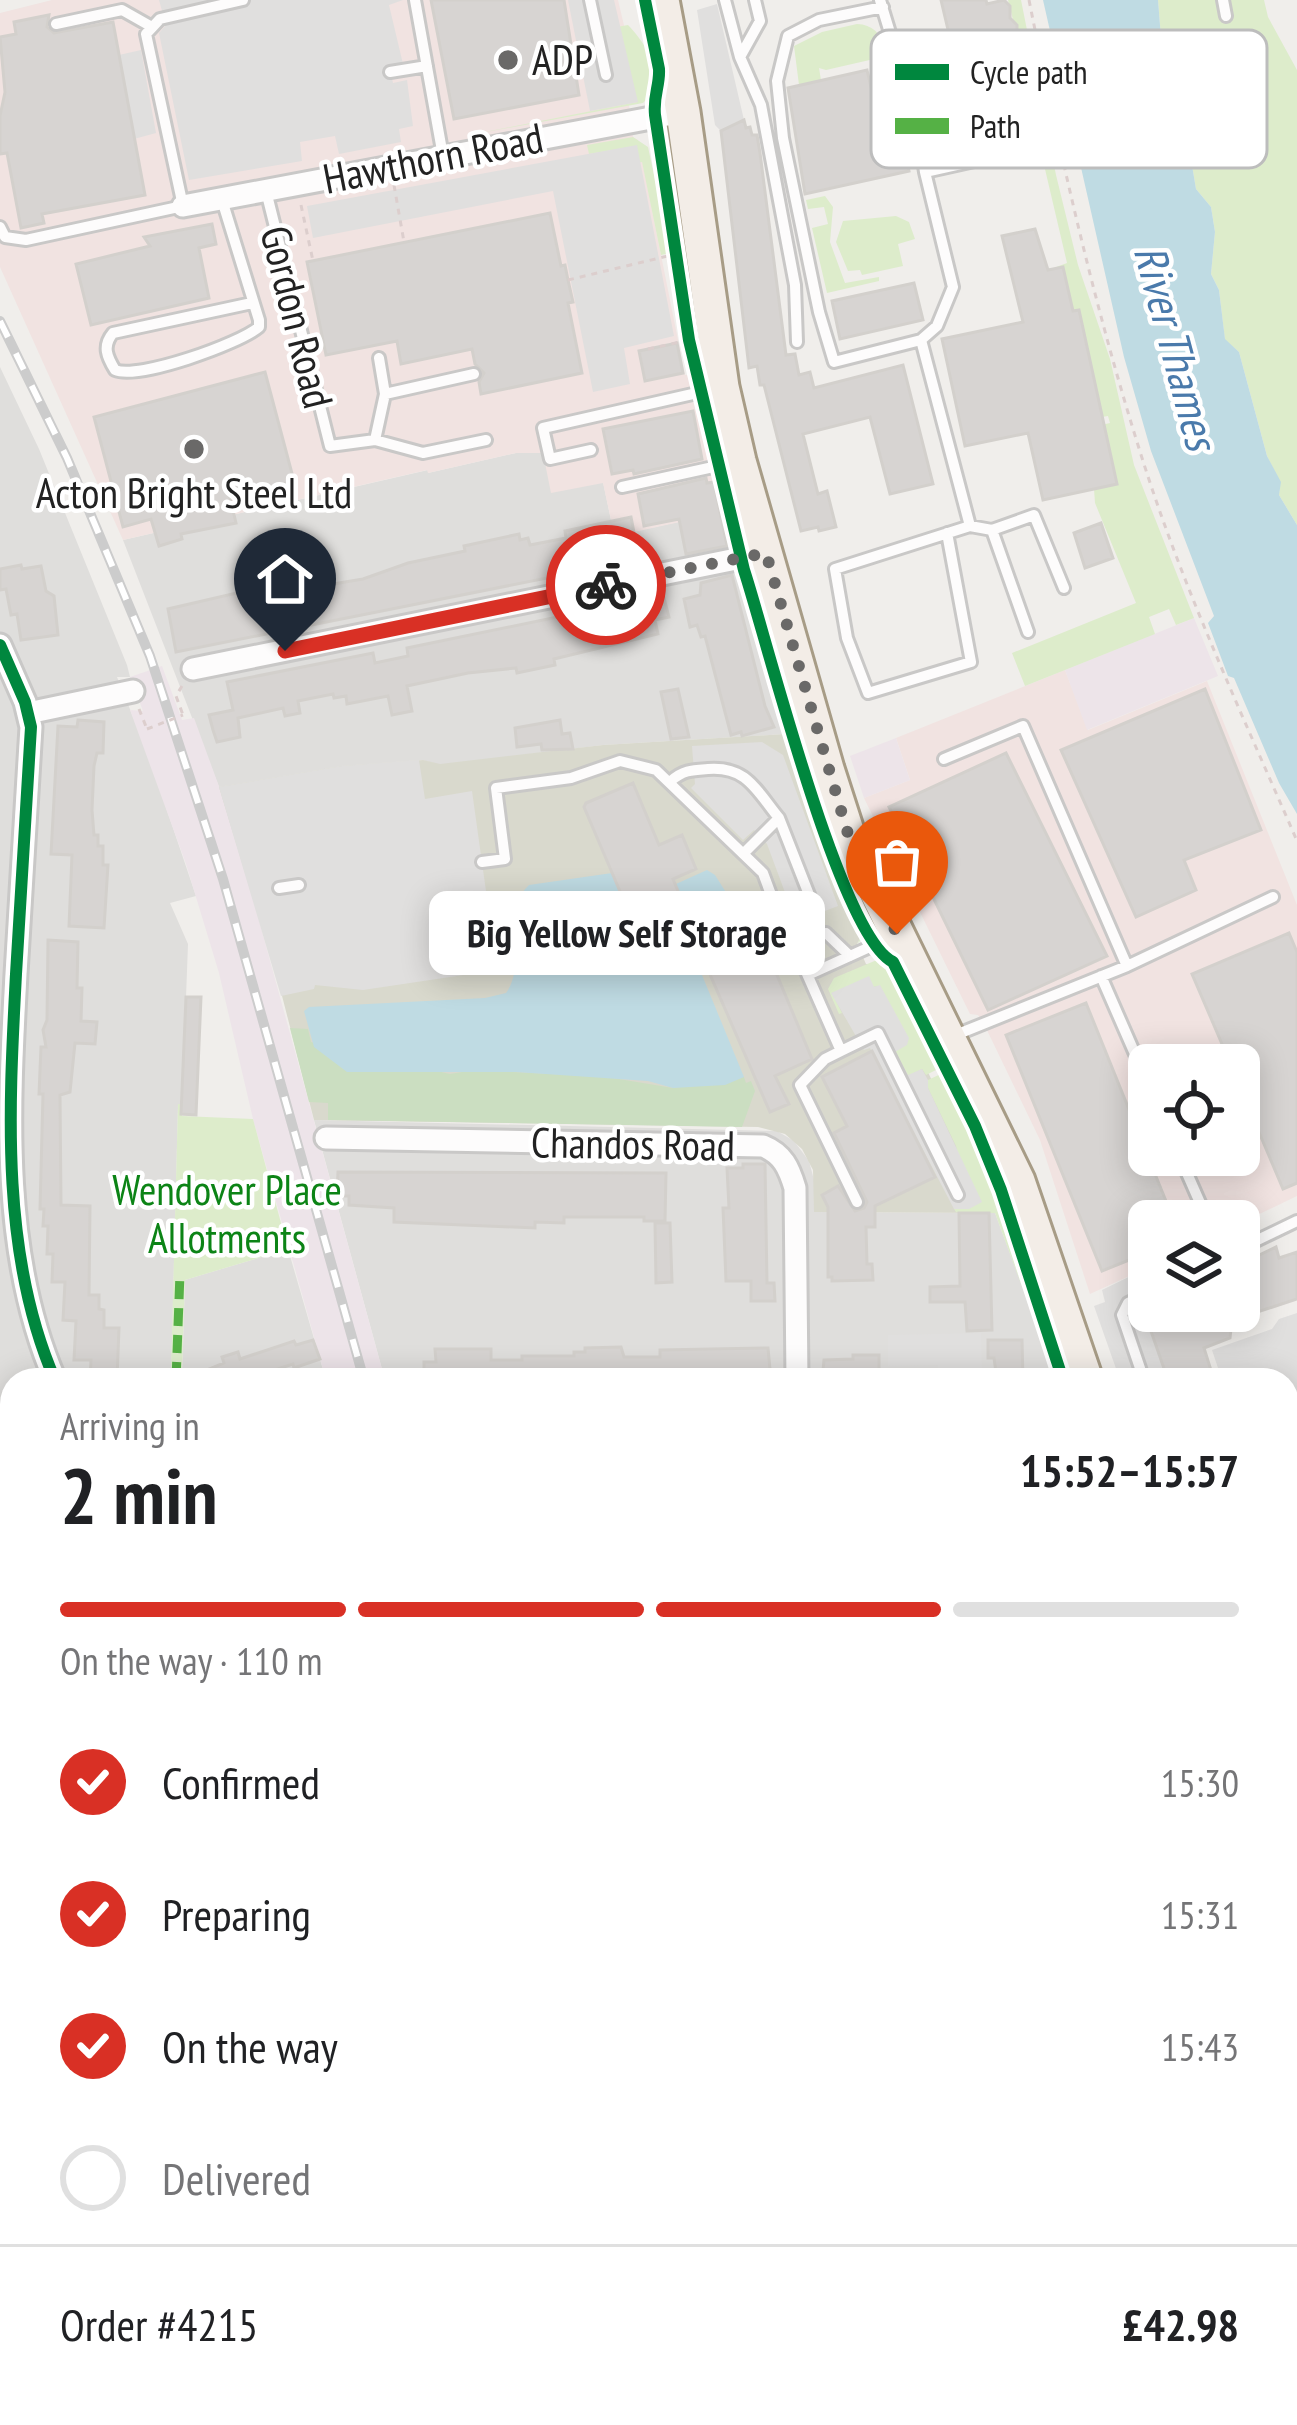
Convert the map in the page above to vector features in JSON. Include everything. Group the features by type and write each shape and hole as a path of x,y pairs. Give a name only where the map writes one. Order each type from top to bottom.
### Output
{"main road":[{"path":"662,0 722,387 739,461 847,831 1018,1181 1082,1368"}],"street":[{"name":"Hawthorn Road","path":"183,206 683,112"},
{"path":"193,669 766,553"},
{"path":"0,645 28,712 9,1110 15,1209 27,1285 51,1368"},
{"path":"28,712 137,702"},
{"name":"Chandos Road","path":"326,1138 763,1146 773,1150 789,1168 795,1188 797,1368"}],"lane":[{"path":"0,227 5,237 26,240 183,206 146,34 160,19 243,0"},
{"path":"415,0 443,156"},
{"path":"590,0 606,75"},
{"path":"725,0 740,57 761,105 795,284 797,342"},
{"path":"740,57 760,21 755,0"},
{"path":"1223,0 1226,16"},
{"path":"882,3 818,20 788,36 777,81 783,138 834,362 921,340 937,326 953,287 924,168"},
{"path":"56,24 122,10 152,27"},
{"path":"390,72 427,66"},
{"path":"925,172 943,168"},
{"name":"Gordon Road","path":"265,189 330,446 375,440"},
{"path":"221,197 259,320 253,333 193,356 120,374 108,358 106,349 113,333 252,303"},
{"path":"921,340 970,526"},
{"path":"379,358 385,394 375,440 423,453 486,440"},
{"path":"385,394 474,374"},
{"path":"591,450 550,459 543,428 722,387"},
{"path":"622,487 739,461"},
{"path":"947,533 971,662 868,693 847,638 835,569 947,533 970,526 992,530 1034,514 1064,588"},
{"path":"992,530 1028,632"},
{"path":"944,759 1023,726 1127,966"},
{"path":"482,862 505,859 496,788 571,778 620,761 640,763 671,781 763,873 783,927 799,943 841,1051"},
{"path":"671,781 681,771 730,767 746,777 779,818 814,910"},
{"path":"744,853 779,818"},
{"path":"279,888 299,885"},
{"path":"950,1037 1127,966 1273,897"},
{"path":"799,943 806,936 826,933 850,956"},
{"path":"808,974 897,934"},
{"path":"1101,976 1130,1044"},
{"path":"857,1202 800,1085 825,1059 878,1033 958,1195"},
{"path":"1260,1239 1297,1221"},
{"path":"1128,1303 1122,1315 1140,1368"}],"path":[{"path":"1029,0 1036,30"},
{"path":"1067,168 1090,272 1144,463 1203,625 1297,841"},
{"path":"392,172 404,242"},
{"path":"300,199 314,261"},
{"path":"568,280 678,254"},
{"path":"647,349 689,340"},
{"path":"137,702 147,729 183,715 176,696"}],"shaded area":[{"path":"52,0 618,0 642,101 629,105 633,137 638,140 685,375 692,375 721,513 625,534 623,519 611,520 603,483 551,493 543,453 516,453 123,540 0,267 0,13"},
{"path":"159,0 403,0 389,5 403,64 389,66 393,83 407,80 413,126 399,129 401,142 339,154 335,136 300,142 302,161 189,180 159,33 166,25"},
{"path":"568,0 614,0 638,102 590,111"},
{"path":"717,4 744,120 721,131 715,125 697,10"},
{"path":"141,50 156,133 134,139 119,55"},
{"path":"637,145 674,336 624,348 630,384 593,392 553,191 313,238 307,206"},
{"path":"0,367 39,449 127,665 130,677 117,677 196,896 170,903 188,944 182,1105 178,1105 171,1368 0,1368"},
{"path":"543,452 603,482 611,520 623,518 626,533 726,512 785,734 603,745 440,765 422,760 342,766 219,787 123,540 428,470"},
{"path":"1194,618 1218,676 1087,730 1065,670"},
{"path":"162,666 182,720 194,718 232,822 382,1368 323,1368 253,1119 219,973 186,864 130,710 143,711 130,677"},
{"path":"1065,670 1088,730 1207,681 1297,905 1297,1196 1260,1214 1260,1200 1128,1200 1128,1277 1090,1294 1040,1140 984,1024 978,1015 970,1014 864,798 910,780 896,738"},
{"path":"785,734 826,859 862,935 857,944 866,964 877,965 995,1213 814,1212 813,1170 802,1149 785,1134 758,1127 314,1120 219,787 342,766 423,760 440,764 603,745"},
{"path":"896,738 910,780 864,798 850,756"},
{"path":"762,742 783,755 838,906 796,922 767,844 754,830 743,840 691,788 695,784 692,746"},
{"path":"419,760 425,799 472,791 497,970 363,990 315,985 281,996 219,787 342,766"},
{"path":"869,976 874,987 880,985 909,1038 895,1052 908,1075 922,1069 982,1202 969,1209 954,1209 870,1048 864,1050 831,993"},
{"path":"314,1120 777,1131 794,1141 809,1161 815,1212 995,1213 1042,1332 1049,1368 382,1368"},
{"path":"288,1249 323,1368 182,1368 185,1280"},
{"path":"1128,1277 1128,1332 1152,1332 1164,1368 1116,1368 1094,1306 1105,1302 1102,1290"},
{"path":"1297,1313 1297,1368 1218,1368 1212,1350 1272,1329 1279,1319"},
{"path":"981,1333 982,1368 888,1366 888,1335"}],"green space":[{"path":"1008,0 1021,0 1027,30 1016,30"},
{"path":"1158,0 1264,0 1268,17 1297,70 1297,525 1279,495 1280,482 1267,456 1239,352 1225,340 1219,290 1211,274 1215,232 1211,207 1196,189 1192,168 1267,168 1267,30 1160,30"},
{"path":"628,25 648,52 654,72 654,83 643,103 470,135 637,102 620,31 605,29"},
{"path":"867,26 873,30 871,60 819,68 821,80 799,85 794,46 822,32"},
{"path":"633,137 648,147 671,253 661,255 642,162 629,164 624,148 589,154 587,145"},
{"path":"1045,168 1055,168 1078,265 1110,359 1134,465 1194,618 1176,625 1169,609 1149,617 1155,634 1025,686 1012,653 1136,603 1095,503 1094,489 1116,484 1097,426 1110,423 1108,416 1102,417 1079,310 1073,311 1063,267 1048,270 1067,263"},
{"path":"825,196 833,207 830,242 845,283 879,277 879,281 827,293 812,228 828,224 824,207 808,209 806,200"},
{"path":"896,216 909,222 915,239 898,244 903,266 862,275 860,270 848,271 836,242 843,221"},
{"path":"792,758 801,765 872,929 857,944 862,935 826,859"},
{"path":"884,957 942,1067 926,1075 922,1069 908,1076 895,1052 879,986 832,993 839,1014 828,989 834,978"},
{"path":"290,1028 308,1029 311,1042 450,1074 474,1070 607,1077 673,1088 744,1077 755,1091 742,1127 328,1120 328,1103 309,1102"},
{"path":"945,1072 995,1182 1005,1229 1061,1368 1049,1368 1042,1333 995,1213 954,1209 969,1209 956,1146 928,1080"},
{"name":"Wendover Place Allotments","path":"178,1104 182,1116 253,1119 288,1249 185,1280 182,1368 171,1368"}],"water":[{"path":"1043,0 1158,0 1160,30 1050,30"},
{"name":"River Thames","path":"1081,168 1192,168 1196,189 1211,207 1215,232 1211,274 1219,290 1225,339 1239,352 1267,456 1281,482 1279,495 1297,525 1297,814 1234,678 1228,676 1208,623 1214,616 1151,451 1124,357"},
{"path":"707,870 715,875 749,929 695,958 744,1077 725,1085 673,1088 648,1081 516,1072 347,1072 314,1047 304,1011 309,1007 506,993 515,967 516,910 529,885 626,871 676,884"}],"building":[{"name":"ADP","path":"431,0 564,0 579,95 454,119"},
{"path":"941,0 986,0 987,4 1004,0 1017,25 1017,30 948,30"},
{"path":"49,15 47,27 54,33 113,22 145,195 42,214 44,223 21,228 7,153 0,154 5,92 0,37 16,34 14,22"},
{"path":"867,70 871,168 909,171 805,194 788,88"},
{"path":"744,120 752,135 757,135 786,355 795,354 799,375 810,372 814,388 903,365 933,484 890,494 870,417 803,434 818,494 827,491 836,527 819,531 818,527 801,531 764,385 760,385 757,366 749,368 721,131"},
{"path":"550,213 573,302 568,303 582,373 481,394 479,382 484,373 475,364 472,349 401,364 397,341 326,355 307,262"},
{"path":"212,224 216,244 199,248 209,298 91,325 76,264 150,246 144,237"},
{"path":"1035,229 1048,270 1063,267 1073,311 1079,310 1117,484 1043,500 1028,433 965,446 942,339 1023,322 1002,236"},
{"path":"914,283 923,320 840,339 832,301"},
{"path":"677,343 683,373 645,381 639,351"},
{"name":"Acton Bright Steel Ltd","path":"265,372 294,481 230,498 236,523 181,534 182,539 159,546 151,519 123,527 94,417"},
{"path":"693,411 702,459 634,474 633,470 612,474 603,429"},
{"path":"706,478 707,483 714,482 727,546 686,554 679,519 644,526 638,494"},
{"path":"631,517 640,563 176,652 168,609 292,580 294,586 308,583 309,588 363,579 465,551 464,546 519,534 530,545 566,538 565,531"},
{"path":"1101,523 1113,558 1085,568 1074,533"},
{"path":"21,565 22,569 41,566 46,591 54,596 58,635 21,640 17,614 11,615 6,589 0,590 0,569"},
{"path":"732,575 774,727 742,736 741,732 731,735 705,636 701,637 697,625 690,627 684,599 700,595 701,583"},
{"path":"664,598 669,617 655,620 658,634 554,659 555,665 517,673 516,668 468,673 407,686 412,711 392,715 388,696 347,704 346,696 334,698 333,694 298,701 300,713 285,716 283,708 238,718 240,737 217,742 213,730 209,715 233,710 227,682 373,653 375,663 408,656 407,648 571,611"},
{"path":"678,689 689,737 671,739 661,692"},
{"path":"1205,689 1261,830 1184,860 1196,890 1136,917 1061,750"},
{"path":"78,720 104,722 103,753 97,753 94,766 92,810 94,835 98,835 98,846 103,846 103,865 108,865 104,928 69,926 72,855 51,854 58,726 77,727"},
{"path":"560,720 562,734 570,733 573,749 542,750 541,744 517,747 515,728"},
{"path":"1006,753 1107,956 988,1010 889,807"},
{"path":"633,783 659,845 682,835 696,869 673,879 695,932 649,952 584,807"},
{"path":"1289,933 1297,952 1297,1183 1283,1189 1260,1135 1260,1044 1222,1044 1192,974"},
{"path":"762,939 812,1059 775,1076 789,1104 770,1112 705,963"},
{"path":"48,940 78,942 81,1021 97,1022 95,1044 75,1043 70,1092 60,1095 61,1205 90,1206 89,1295 99,1295 104,1328 119,1328 117,1368 91,1368 91,1360 74,1360 76,1321 63,1320 65,1282 52,1282 53,1254 47,1254 48,1226 43,1226 44,1209 40,1209 43,1094 39,1094 47,1020"},
{"path":"186,997 201,997 196,1115 181,1114"},
{"path":"1086,1003 1128,1107 1128,1176 1156,1176 1166,1200 1128,1200 1128,1260 1102,1271 1006,1035"},
{"path":"872,1051 935,1177 875,1206 875,1227 866,1227 867,1264 872,1264 873,1280 832,1281 828,1277 828,1207 822,1195 838,1186 855,1211 867,1202 834,1133 847,1126 822,1077"},
{"path":"743,1164 765,1164 767,1283 774,1283 775,1301 751,1301 751,1281 726,1281 723,1208 729,1208 727,1168 743,1168"},
{"path":"338,1172 666,1173 665,1221 564,1217 564,1223 535,1222 535,1228 394,1222 394,1208 349,1205 349,1196 337,1196"},
{"path":"959,1213 989,1213 992,1330 967,1331 965,1302 930,1302 930,1287 960,1286"},
{"path":"655,1223 670,1223 672,1282 656,1283"},
{"path":"1276,1247 1279,1258 1297,1252 1297,1299 1260,1311 1260,1255"},
{"path":"1151,1332 1231,1332 1230,1338 1204,1348 1210,1368 1164,1368"},
{"path":"313,1340 320,1359 294,1368 293,1364 212,1368 224,1363 222,1357 238,1352 240,1359 294,1341 296,1345"},
{"path":"988,1340 1022,1340 1023,1368 995,1368 994,1358 988,1358"},
{"path":"621,1347 624,1357 660,1357 660,1350 768,1348 770,1368 424,1368 424,1362 436,1362 435,1349 491,1349 491,1360 522,1360 522,1356 574,1356 585,1348"},
{"path":"853,1355 879,1355 879,1368 823,1368 824,1360 853,1359"}],"railway":[{"path":"0,321 67,458 150,656 223,879 361,1368"}],"marked path":[{"path":"176,1368 180,1273"}],"cycle path":[{"path":"645,0 659,69 655,115 689,340 744,570 787,716 850,899 872,941 893,962 975,1126 1059,1368"},
{"path":"0,645 31,727 13,1024 12,1180 25,1282 50,1368"}],"way so far":[{"path":"606,585 766,553 847,831 897,934"}],"place":[{"name":"ADP","path":"508,60"},
{"name":"Acton Bright Steel Ltd","path":"194,449"},
{"name":"Big Yellow Self Storage","path":"897,934"}],"route":[{"path":"285,651 606,585"}]}
